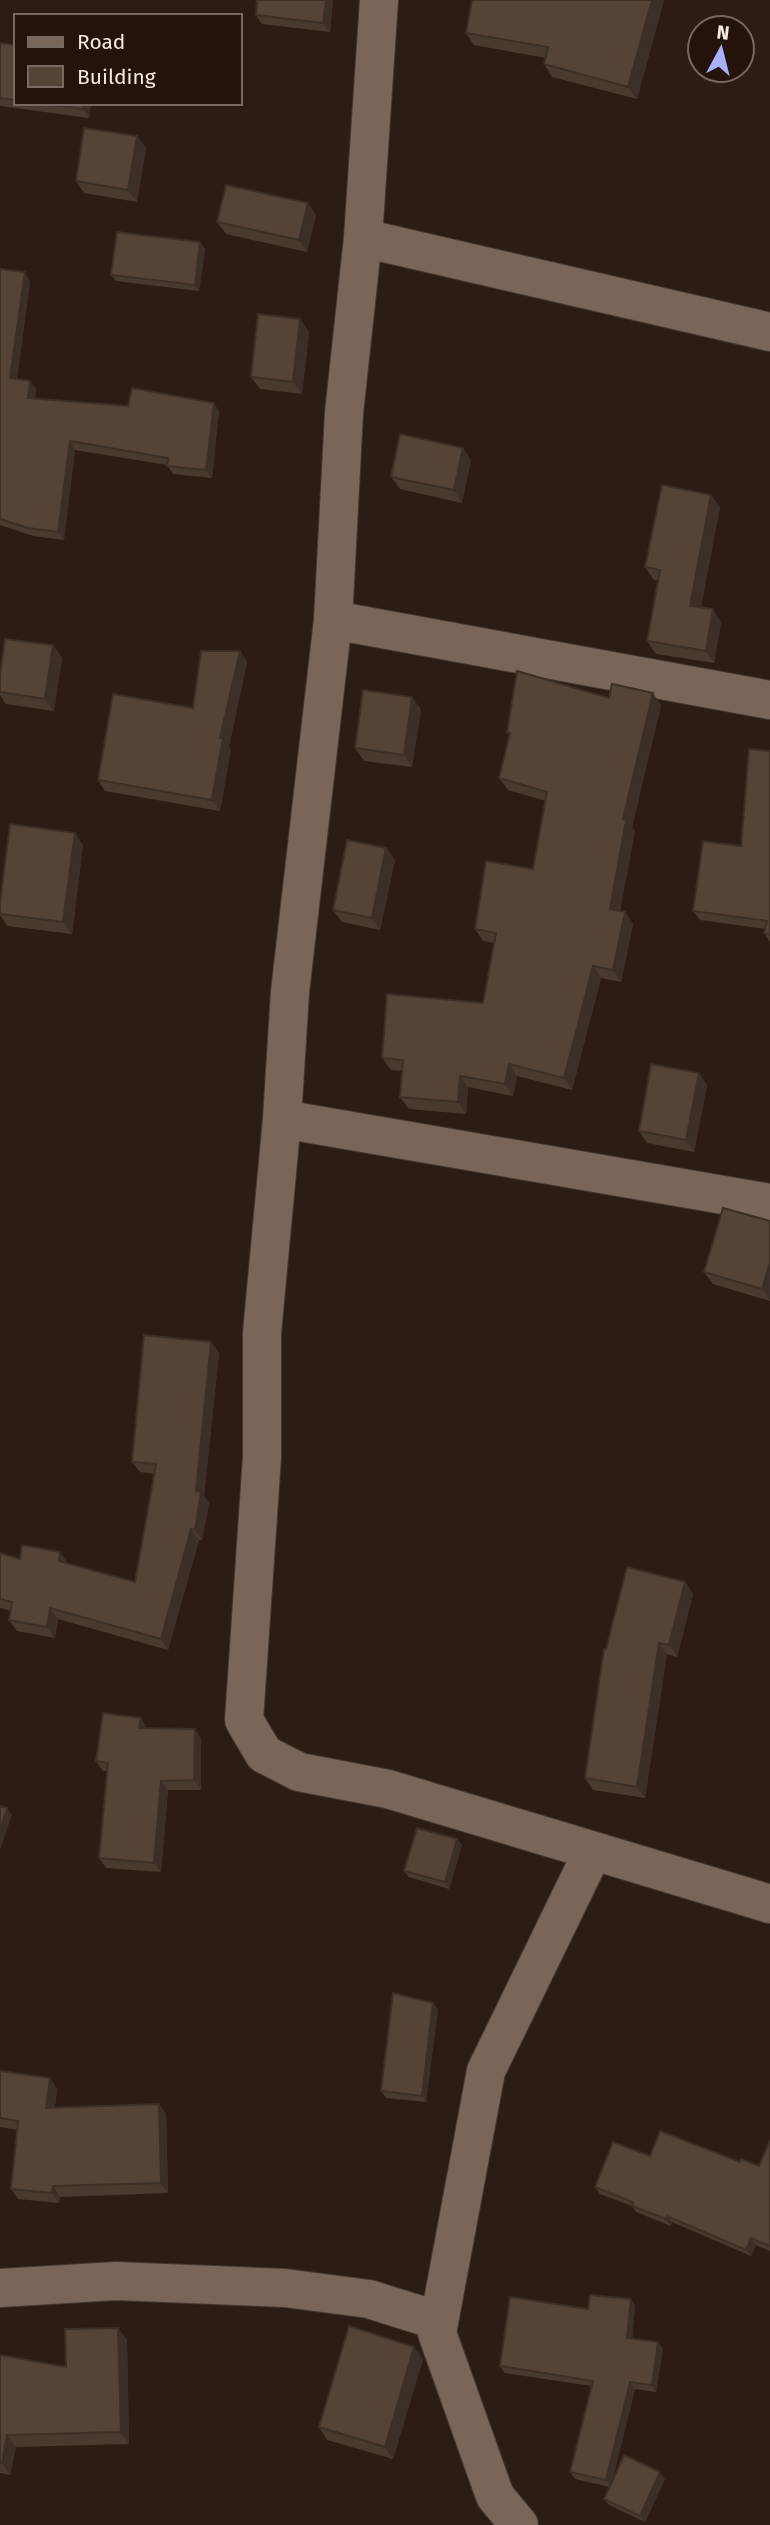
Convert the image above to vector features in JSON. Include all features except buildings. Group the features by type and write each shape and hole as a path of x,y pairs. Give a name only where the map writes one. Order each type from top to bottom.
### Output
{"street":[{"path":"379,0 363,239 344,413 333,620 291,979 282,1119 262,1334 262,1457 244,1720 264,1755 299,1772 388,1788 770,1904"},
{"path":"363,239 770,332"},
{"path":"333,620 770,700"},
{"path":"282,1119 770,1203"},
{"path":"519,2525 495,2496 437,2333 486,2071 593,1851"},
{"path":"0,2288 116,2281 285,2288 369,2299 439,2321"}]}
